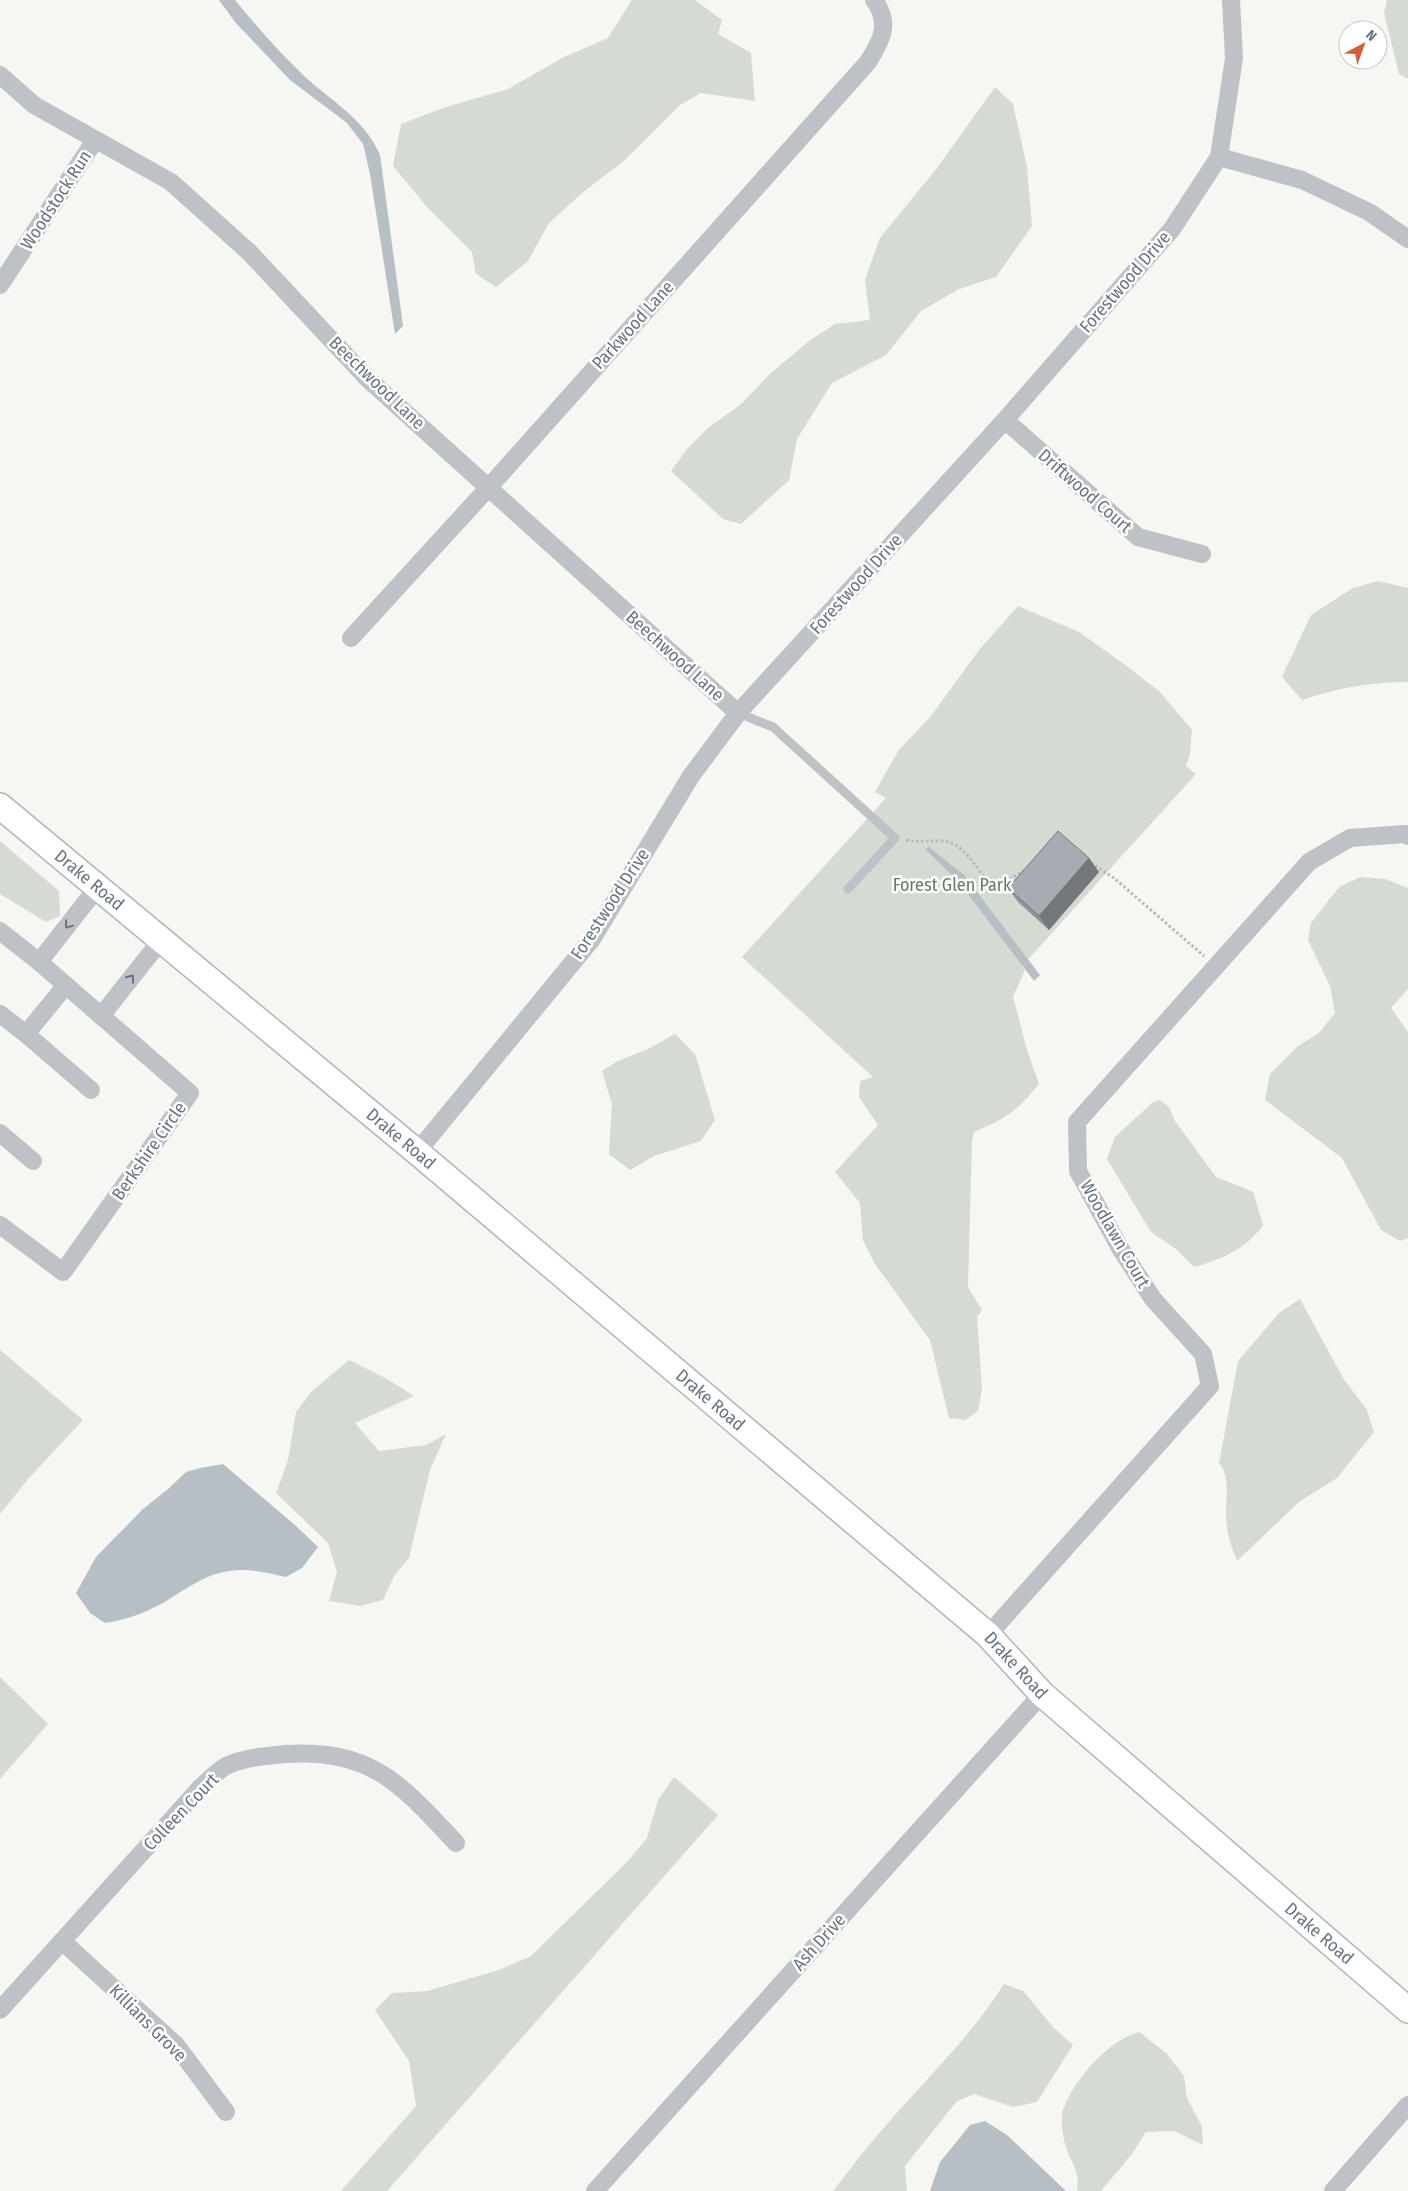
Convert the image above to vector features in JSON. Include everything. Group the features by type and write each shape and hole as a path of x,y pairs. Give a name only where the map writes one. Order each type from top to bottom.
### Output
{"street":[{"name":"Parkwood Lane","path":"351,638 489,487 868,62 882,41 881,9 874,0"},
{"name":"Forestwood Drive","path":"417,1152 592,939 691,776 738,713 1005,420 1172,229 1219,157 1234,58 1231,0"},
{"name":"Beechwood Lane","path":"0,75 34,105 171,182 250,253 368,379 738,713"},
{"name":"Woodstock Run","path":"0,285 95,140"},
{"path":"1219,157 1302,180 1369,212 1408,239"},
{"name":"Driftwood Court","path":"1005,420 1138,537 1202,554"},
{"name":"Drake Road","path":"0,806 417,1152 988,1635 1042,1694 1408,2010"},
{"name":"Woodlawn Court","path":"988,1635 1210,1386 1203,1354 1153,1299 1120,1248 1078,1171 1076,1122 1309,862 1350,838 1405,834 1408,836"},
{"path":"39,962 97,888"},
{"path":"0,931 101,1016 162,939"},
{"path":"26,1034 66,985"},
{"path":"0,1014 91,1090"},
{"name":"Berkshire Circle","path":"0,1226 63,1272 190,1094 101,1016"},
{"path":"0,1133 33,1161"},
{"name":"Ash Drive","path":"595,2191 1042,1694"},
{"name":"Colleen Court","path":"0,2010 200,1788 226,1766 260,1756 307,1753 335,1755 353,1759 370,1766 418,1802 456,1843"},
{"name":"Killians Grove","path":"62,1941 176,2046 226,2112"},
{"path":"1333,2191 1408,2104"}],"lane":[{"path":"738,713 772,727 895,838 848,889"}],"path":[{"path":"895,838 921,843 942,840 964,851 984,877 1004,882 1028,868"},
{"path":"1084,859 1114,878 1216,966"}],"green space":[{"path":"632,0 695,0 722,20 718,34 751,53 755,101 701,93 680,105 626,159 582,193 549,223 528,261 496,287 476,274 472,252 427,207 393,166 401,124 446,107 508,89 564,57 608,38"},
{"path":"1387,0 1408,0 1408,79 1399,74 1388,29 1388,20 1386,20 1384,13"},
{"path":"995,87 1013,104 1027,167 1032,226 996,277 959,289 921,311 886,355 832,383 797,439 789,480 741,524 723,519 671,471 687,449 708,428 740,405 771,373 809,341 835,324 870,320 865,280 880,238 937,168"},
{"path":"1378,581 1408,588 1408,682 1354,686 1302,700 1282,677 1311,615 1353,588"},
{"name":"Forest Glen Park","path":"1018,606 1079,632 1160,692 1192,730 1190,754 1186,766 1196,774 1022,966 1025,970 1013,997 1027,1050 1039,1084 1017,1108 995,1122 974,1132 972,1140 968,1287 982,1310 977,1317 982,1389 978,1411 965,1420 949,1418 930,1340 875,1264 863,1240 860,1203 835,1172 878,1125 859,1097 860,1081 873,1077 742,957 886,798 875,792 898,751 931,716 979,650"},
{"path":"0,841 59,891 60,916 46,922 0,894"},
{"path":"1360,877 1385,879 1408,888 1408,989 1391,1008 1408,1032 1408,1238 1400,1241 1381,1230 1342,1158 1265,1100 1270,1074 1298,1046 1319,1033 1335,1013 1330,986 1308,940 1311,923 1339,887"},
{"path":"675,1034 695,1054 715,1120 701,1141 654,1156 630,1170 609,1154 612,1104 602,1071 616,1062 648,1049"},
{"path":"1160,1100 1169,1107 1175,1121 1216,1177 1253,1192 1263,1225 1250,1240 1233,1252 1214,1261 1194,1267 1176,1249 1151,1232 1107,1159 1115,1137 1153,1102"},
{"path":"1300,1299 1343,1378 1367,1410 1374,1432 1337,1478 1299,1502 1237,1561 1226,1519 1226,1477 1219,1463 1238,1361 1279,1313"},
{"path":"0,1350 83,1420 28,1479 0,1514"},
{"path":"349,1360 387,1379 414,1396 355,1423 379,1451 426,1445 446,1434 430,1470 409,1558 394,1576 383,1600 360,1606 329,1601 337,1572 328,1543 276,1493 288,1460 296,1412 311,1392"},
{"path":"0,1677 48,1724 0,1779"},
{"path":"674,1777 718,1815 387,2191 341,2191 416,2106 409,2061 375,2010 392,1993 427,1991 499,1970 531,1956 628,1861 647,1838 658,1800"},
{"path":"1004,1984 1023,1991 1054,2028 1073,2045 1037,2102 1013,2107 974,2094 957,2101 905,2166 907,2191 833,2191 875,2138 961,2042"},
{"path":"1139,2032 1166,2053 1184,2076 1187,2098 1202,2127 1203,2145 1174,2131 1146,2132 1132,2154 1101,2191 1077,2191 1078,2177 1063,2136 1063,2110 1075,2087 1093,2063 1115,2043"}],"shaded area":[{"path":"219,0 235,0 290,63 355,119 365,130 380,155 403,326 395,334 370,174 363,144 347,123 290,80 235,22"},
{"path":"929,847 964,875 1040,975 1034,981 958,881 925,849"},
{"path":"223,1464 318,1547 302,1568 286,1577 236,1570 220,1573 195,1584 149,1610 113,1622 105,1623 90,1613 76,1593 96,1557 143,1509 186,1472"},
{"path":"985,2121 1007,2135 1066,2191 930,2191 940,2162 970,2125"}],"building":[{"path":"1058,831 1089,858 1039,916 1008,888"}]}
